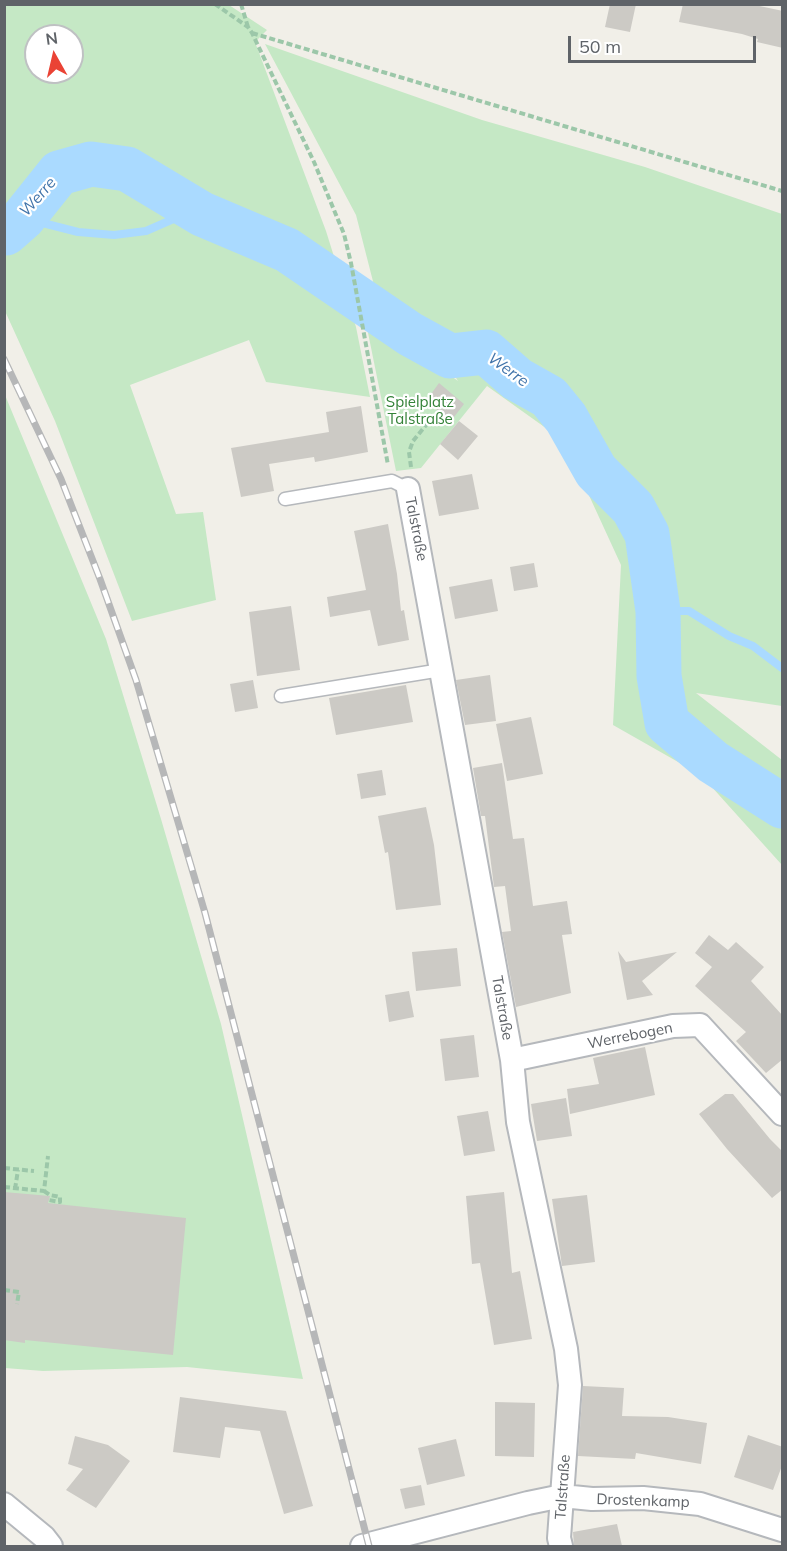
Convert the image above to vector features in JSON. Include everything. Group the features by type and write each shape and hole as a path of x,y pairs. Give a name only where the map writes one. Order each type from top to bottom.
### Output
{"street":[{"name":"Talstraße","path":"404,480 512,1060 518,1122 566,1349 570,1385 559,1538 561,1546"},
{"name":"Werrebogen","path":"512,1060 673,1026 700,1025 783,1114"},
{"name":"Drostenkamp","path":"362,1546 562,1496 592,1499 643,1498 700,1504 783,1530"},
{"path":"4,1504 44,1537 51,1546"}],"lane":[{"path":"285,498 404,480"},
{"path":"281,696 441,670"}],"path":[{"path":"215,4 248,27"},
{"path":"241,4 248,27 314,162 344,234 361,320 404,480"},
{"path":"252,33 783,191"},
{"path":"404,480 413,441 435,414"},
{"path":"44,1191 48,1156"},
{"path":"4,1168 34,1171"},
{"path":"15,1189 18,1170"},
{"path":"4,1188 44,1191 60,1197 60,1202 49,1200"},
{"path":"4,1290 19,1292 17,1305"}],"green space":[{"path":"4,5 229,5 267,30 255,42 326,231 356,327 370,397 266,382 249,340 130,385 176,514 203,512 216,600 132,621 55,421 5,311"},
{"name":"Spielplatz Talstraße","path":"265,44 482,120 645,167 782,214 782,706 696,693 782,760 782,865 701,775 613,725 621,565 564,441 487,386 421,468 396,471 364,313 458,381 431,339 377,297 356,215"},
{"path":"5,395 106,639 161,819 221,1024 303,1379 187,1367 43,1371 5,1368"}],"building":[{"path":"610,4 636,4 630,32 605,27"},
{"path":"683,4 750,4 783,11 783,48 757,42 758,39 742,34 679,22"},
{"path":"439,383 464,404 451,421 426,401"},
{"path":"361,406 368,452 315,462 314,457 269,464 274,491 241,497 231,448 329,432 326,412"},
{"path":"459,421 478,436 458,460 440,444"},
{"path":"472,474 479,509 439,516 432,481"},
{"path":"388,524 401,611 404,610 409,640 378,646 370,610 330,617 327,597 366,590 354,531"},
{"path":"534,563 538,587 514,591 510,567"},
{"path":"492,579 498,611 455,619 449,587"},
{"path":"291,606 300,670 257,676 249,612"},
{"path":"490,675 496,721 465,725 456,680"},
{"path":"253,680 258,708 235,712 230,684"},
{"path":"406,685 413,722 336,735 329,698"},
{"path":"531,717 543,774 507,781 496,724"},
{"path":"502,763 513,839 524,838 533,906 567,901 572,934 562,935 571,993 516,1007 502,932 511,931 505,886 494,887 485,816 481,816 473,768"},
{"path":"382,770 386,795 361,799 357,774"},
{"path":"426,807 434,845 441,905 396,910 388,852 385,853 378,816"},
{"path":"709,935 728,950 736,942 764,967 751,981 783,1016 783,1059 766,1073 736,1041 746,1032 695,986 712,967 695,953"},
{"path":"457,948 461,986 416,991 412,952"},
{"path":"618,951 626,962 677,952 642,981 653,995 627,1000"},
{"path":"409,991 414,1017 389,1022 385,995"},
{"path":"474,1035 479,1077 445,1081 440,1039"},
{"path":"645,1047 655,1095 570,1114 567,1089 599,1084 593,1058"},
{"path":"725,1094 733,1094 783,1152 783,1189 772,1198 727,1149 699,1114"},
{"path":"566,1098 572,1136 537,1141 531,1104"},
{"path":"488,1111 495,1151 464,1156 457,1116"},
{"path":"4,1192 50,1196 48,1203 186,1218 173,1355 25,1340 25,1343 4,1340"},
{"path":"504,1192 512,1273 520,1271 532,1339 494,1345 480,1263 472,1264 466,1196"},
{"path":"587,1195 595,1262 562,1266 552,1199"},
{"path":"583,1386 624,1388 622,1416 668,1417 707,1423 701,1464 636,1453 635,1459 578,1456"},
{"path":"180,1397 286,1411 313,1506 284,1514 260,1431 225,1427 220,1458 173,1452"},
{"path":"495,1402 535,1403 534,1457 495,1456"},
{"path":"748,1435 783,1447 783,1463 773,1490 734,1477"},
{"path":"75,1436 108,1445 130,1461 96,1508 66,1490 83,1469 68,1464"},
{"path":"456,1439 465,1476 427,1485 418,1448"},
{"path":"421,1485 425,1505 405,1509 400,1489"},
{"path":"617,1524 622,1546 574,1546 573,1532"}],"waterway":[{"name":"Werre","path":"6,233 23,218 59,173 91,164 127,169 202,214 287,250 410,334 450,356 486,352 517,379 549,397 566,418 596,471 633,508 647,534 658,611 659,676 667,723 713,762 782,806"},
{"path":"23,218 78,232 114,235 146,231 194,210"},
{"path":"658,611 689,611 729,636 753,646 782,668"}],"railway":[{"path":"4,359 61,479 136,680 205,913 369,1546"}]}
